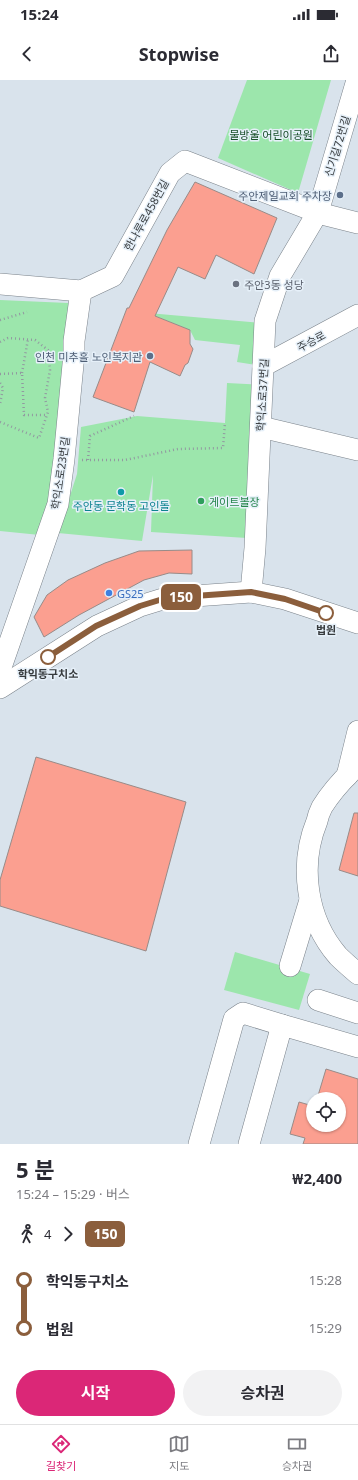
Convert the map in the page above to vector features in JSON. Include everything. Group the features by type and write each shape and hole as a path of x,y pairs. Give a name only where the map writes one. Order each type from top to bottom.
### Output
{"street":[{"name":"신기길72번길","path":"318,212 357,80"},
{"name":"한나루로458번길","path":"82,291 113,276 170,173 185,161 318,212"},
{"path":"318,212 358,223"},
{"name":"학익소로37번길","path":"251,592 255,548 265,321 280,276 318,212"},
{"path":"0,284 82,291"},
{"name":"학익소로23번길","path":"0,670 58,504 64,458 74,341 82,291"},
{"name":"주승로","path":"263,366 358,315"},
{"path":"261,427 358,450"},
{"path":"0,688 96,626 140,606 166,598 251,592 285,599 358,623"},
{"path":"358,731 352,771 340,782 322,808 310,837 306,868 310,900 320,929 338,956 358,974"},
{"path":"290,966 310,900"},
{"path":"318,1000 358,1013"},
{"path":"199,1144 234,1019 243,1013 358,1047"},
{"path":"250,1144 282,1025"}],"path":[{"path":"0,320 27,312"},
{"path":"0,342 8,338 35,340 48,350 50,370 45,398 48,414 39,438 0,422"},
{"path":"28,339 22,372 24,415 48,414 69,406"},
{"path":"0,374 22,372"},
{"path":"0,383 3,388 0,404"},
{"path":"88,460 90,436 134,416"},
{"path":"64,458 88,460 125,460 178,449 223,448 225,423"}],"green space":[{"name":"물방울 어린이공원","path":"247,80 331,80 298,193 218,158"},
{"path":"0,300 68,303 74,341 66,433 40,535 0,531"},
{"path":"148,313 263,323 263,366 237,362 240,345 195,340 190,330"},
{"path":"227,383 263,385 247,538 151,532 153,475 142,541 58,533 77,474 81,427 137,416 225,423"},
{"path":"235,952 310,974 299,1010 224,990"}],"building":[{"path":"195,182 277,218 254,274 216,255 205,279 178,267 155,316 190,330 190,344 193,349 188,363 185,365 180,376 150,362 134,412 93,397 127,308 129,308 167,230"},
{"path":"192,550 192,574 169,573 144,580 79,615 44,637 34,617 47,595 68,580 105,563 139,551"},
{"path":"36,757 186,802 146,951 0,906 0,880"},
{"path":"354,813 358,813 358,876 339,870"},
{"path":"326,1069 358,1079 358,1144 303,1144 305,1138 290,1134 299,1102 306,1104 306,1132 346,1132 346,1092 319,1092"}],"bus line":[{"name":"150","path":"48,657 96,626 140,606 166,598 251,592 285,599 326,613"}],"place":[{"name":"주안제일교회 주차장","path":"340,195"},
{"name":"주안3동 성당","path":"236,284"},
{"name":"인천 미추홀 노인복지관","path":"150,356"},
{"name":"주안동 문학동 고인돌","path":"121,492"},
{"name":"게이트볼장","path":"201,501"},
{"name":"GS25","path":"109,593"},
{"name":"법원","path":"326,613"},
{"name":"학익동구치소","path":"48,657"}]}
